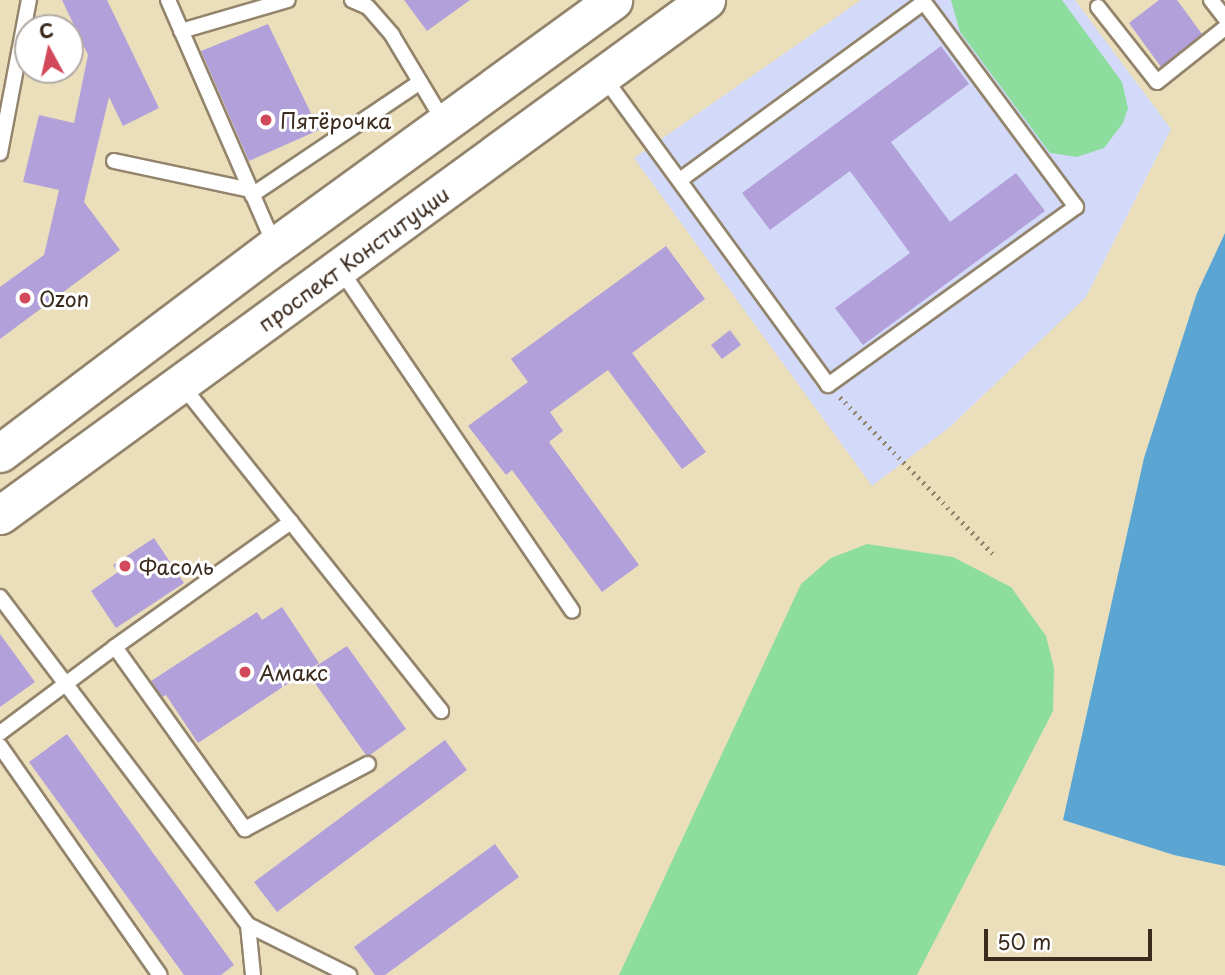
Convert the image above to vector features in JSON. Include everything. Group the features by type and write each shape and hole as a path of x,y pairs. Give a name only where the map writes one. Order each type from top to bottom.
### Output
{"main road":[{"path":"0,453 275,246 612,0"},
{"name":"проспект Конституции","path":"0,515 706,0"},
{"path":"275,246 308,292"}],"lane":[{"path":"0,153 29,0"},
{"path":"168,0 275,246"},
{"path":"181,31 288,0"},
{"path":"352,0 368,7 392,35 444,122"},
{"path":"1211,0 1225,18"},
{"path":"602,75 681,179 828,386 1076,207 924,2 681,179"},
{"path":"1099,2 1157,82 1225,27"},
{"path":"114,161 251,192 420,82"},
{"path":"340,269 572,611"},
{"path":"181,384 441,711"},
{"path":"0,733 291,522"},
{"path":"0,597 248,925 349,975"},
{"path":"115,648 245,829 368,764"},
{"path":"0,746 160,975"},
{"path":"248,925 253,975"}],"path":[{"path":"828,386 996,557"}],"shaded area":[{"path":"861,0 1075,0 1171,129 1086,297 950,427 872,486 634,158"}],"green space":[{"path":"951,0 1062,0 1122,82 1128,108 1123,123 1104,148 1077,157 1050,153 960,32"},
{"path":"867,544 953,557 1011,587 1046,636 1054,668 1053,711 917,975 619,975 801,584 831,558"}],"water":[{"path":"1225,233 1225,866 1174,855 1063,820 1144,458 1197,293"}],"building":[{"path":"62,0 107,0 159,108 123,126 109,97 84,202 120,250 0,339 0,287 44,255 59,190 23,182 39,115 74,123 84,84 88,55 84,47 84,14 69,14"},
{"path":"404,0 470,0 427,31"},
{"path":"1159,0 1177,0 1202,34 1161,67 1129,23"},
{"path":"268,24 319,130 249,161 201,51"},
{"path":"941,46 969,84 891,142 950,222 1016,173 1045,211 863,345 835,308 910,253 850,171 770,230 742,193"},
{"path":"666,246 705,299 632,353 706,452 682,469 608,370 550,412 563,431 549,442 639,565 602,592 512,470 506,475 468,426 528,382 511,359"},
{"path":"730,330 741,345 722,359 711,345"},
{"path":"154,538 184,583 116,628 91,591 118,572 113,565"},
{"path":"282,607 319,663 198,743 166,695 162,697 151,681 257,612 262,620"},
{"path":"0,634 35,682 0,707"},
{"path":"347,646 406,729 370,755 366,755 307,672"},
{"path":"67,734 234,965 221,975 184,975 29,762"},
{"path":"445,740 467,770 277,912 254,882"},
{"path":"495,844 519,877 385,975 375,975 354,947"}],"place":[{"name":"Пятёрочка","path":"266,120"},
{"name":"Ozon","path":"25,298"},
{"name":"Фасоль","path":"125,566"},
{"name":"Амакс","path":"245,672"}]}
